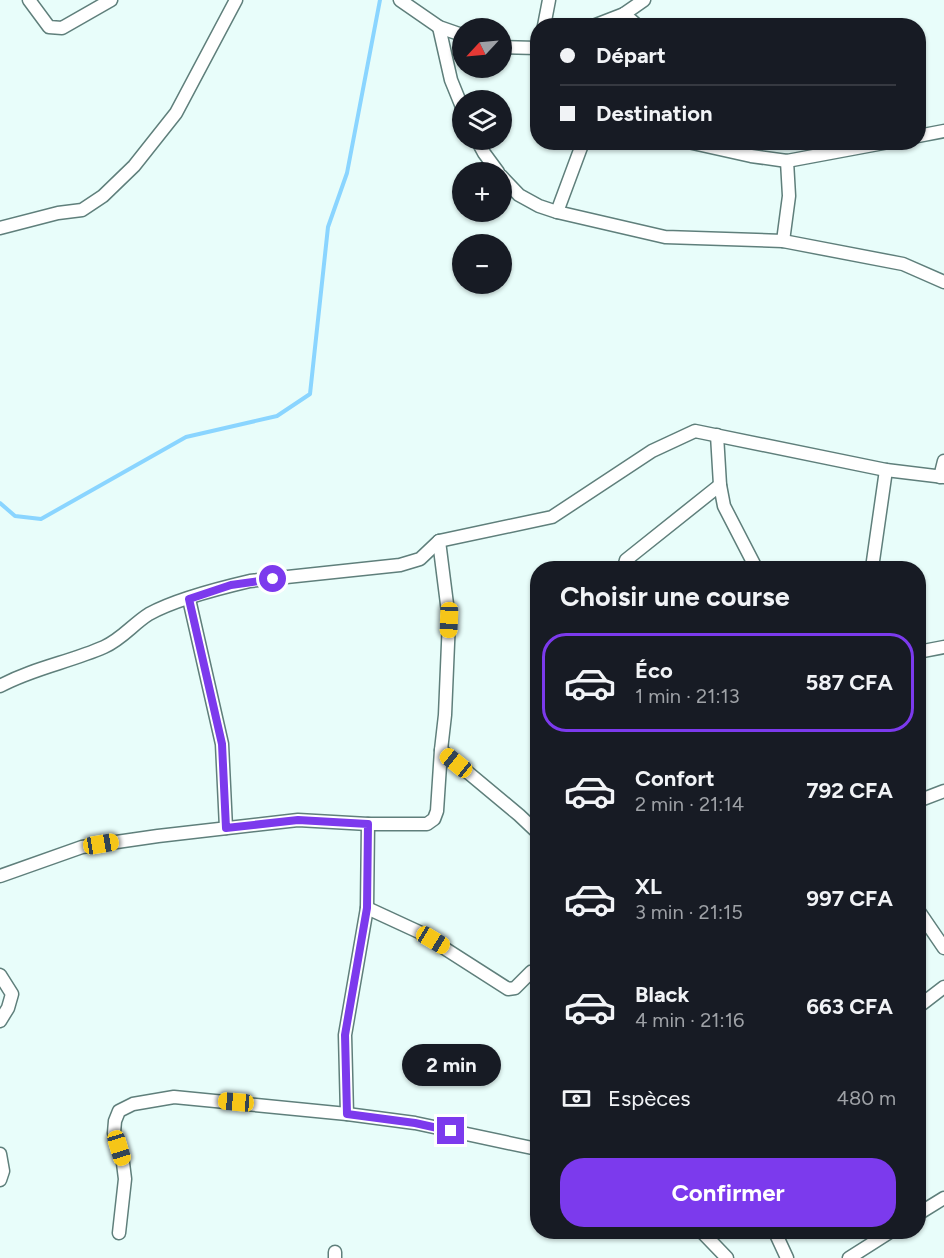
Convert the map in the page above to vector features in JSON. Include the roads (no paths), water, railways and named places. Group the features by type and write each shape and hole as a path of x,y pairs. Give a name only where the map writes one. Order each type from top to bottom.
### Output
{"street":[{"path":"29,0 49,27 62,28 111,0"},
{"path":"0,228 58,213 82,210 103,196 126,174 176,113 236,0"},
{"path":"546,18 549,0"},
{"path":"614,18 624,14 644,0"},
{"path":"401,1 439,27 452,32"},
{"path":"624,14 629,18"},
{"path":"439,27 455,90"},
{"path":"512,47 530,48"},
{"path":"926,134 944,131"},
{"path":"557,212 580,150"},
{"path":"724,150 787,161 846,150"},
{"path":"783,241 789,196 787,161"},
{"path":"512,187 519,195 539,206 557,212 665,237 783,241 903,264 944,282"},
{"path":"0,686 38,669 105,646 118,640 148,615 189,599 250,581 399,565 420,559 439,541 552,517 652,451 695,431 886,470 942,477 944,461"},
{"path":"717,435 720,485 724,506 752,561"},
{"path":"873,561 886,470"},
{"path":"626,561 720,485"},
{"path":"0,876 82,848 158,836 298,820 368,824 427,824 434,819 437,812 445,715 449,620 439,541"},
{"path":"189,599 222,744 226,828"},
{"path":"926,650 944,647"},
{"path":"441,750 530,825"},
{"path":"926,798 944,791"},
{"path":"347,1114 345,1035 367,908 368,824"},
{"path":"367,908 419,932 508,989 515,988 530,976"},
{"path":"926,922 944,948"},
{"path":"0,975 12,994 8,1008 0,1021"},
{"path":"926,1001 944,987"},
{"path":"119,1233 125,1179 114,1133 115,1121 119,1111 133,1104 174,1097 347,1114 415,1123 530,1148"},
{"path":"0,1154 3,1171 0,1180"},
{"path":"926,1209 944,1198"},
{"path":"708,1239 726,1258"},
{"path":"778,1239 787,1258"},
{"path":"849,1258 879,1239"}],"waterway":[{"path":"0,503 15,516 41,519 186,437 277,416 310,394 328,227 347,173 380,0"}]}
